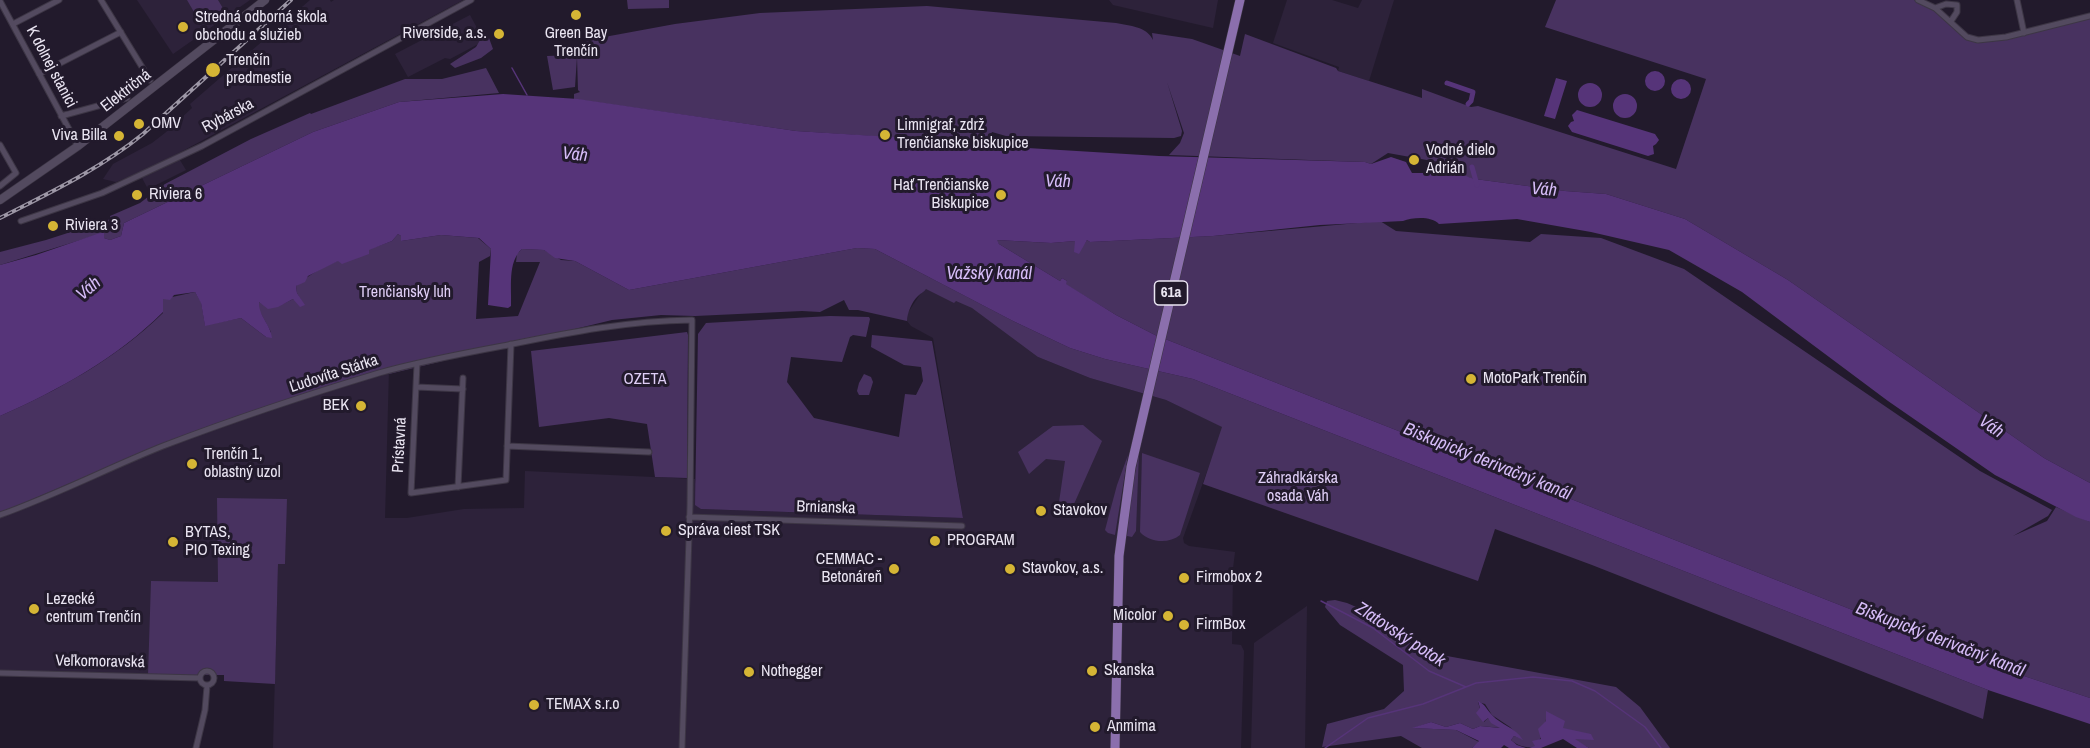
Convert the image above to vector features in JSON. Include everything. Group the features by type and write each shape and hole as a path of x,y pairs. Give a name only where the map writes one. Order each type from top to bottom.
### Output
{"main road":[{"name":"Električná","path":"0,200 78,146 265,0"},
{"name":"61a","path":"1115,748 1119,556 1135,442 1240,0"},
{"name":"61a","path":"1198,177 1203,138 1233,30"}],"street":[{"path":"13,24 59,0"},
{"path":"101,0 150,80"},
{"name":"Rybárska","path":"21,221 102,193 195,149 471,0"},
{"path":"1918,0 1951,21 1967,37 1978,40 1990,40 2024,33 2090,16"},
{"path":"2016,0 2024,33"},
{"name":"K dolnej stanici","path":"0,1 78,146"},
{"path":"1935,9 1956,3 1957,12 1951,21"},
{"path":"39,74 121,32"},
{"path":"61,116 127,98"},
{"path":"0,145 15,173 0,186"},
{"name":"Ľudovíta Stárka","path":"0,515 37,502 122,463 205,431 358,379 417,364 621,323 692,320 689,516"},
{"name":"Prístavná","path":"417,364 411,494 506,480 511,344"},
{"path":"458,487 463,378"},
{"path":"416,387 463,389"},
{"path":"507,446 649,452"},
{"path":"682,748 689,516"},
{"name":"Brnianska","path":"689,516 962,526"},
{"path":"205,671 214,674 213,683 207,686 200,678 205,671"},
{"name":"Veľkomoravská","path":"0,673 200,678"},
{"path":"196,748 205,710 207,686"}],"shaded area":[{"name":"Stredná odborná škola obchodu a služieb","path":"137,0 250,0 173,54"},
{"path":"310,0 330,0 331,2 334,0 463,0 151,168 116,182 103,179 113,164 152,143 165,133 192,108 190,104"},
{"path":"1109,0 1218,0 1213,28 1113,5"},
{"path":"1287,0 1332,0 1358,8 1362,0 1394,0 1369,81 1338,71 1339,67 1273,43"},
{"path":"470,15 484,41 408,77 395,54"},
{"path":"178,157 186,170 148,189 141,176"},
{"path":"931,278 1013,321 1038,357 1090,378 1166,400 1223,427 1183,538 1184,543 1189,546 1235,552 1232,644 1241,645 1244,651 1241,748 273,748 278,564 285,564 286,499 218,582 148,675 0,670 0,513 155,447 389,368 385,518 407,518 464,509 524,508 525,471 695,479 701,509 963,518 933,338 911,326 907,321 907,314"},
{"path":"1307,606 1305,748 1251,748 1254,643"}],"green space":[{"path":"187,0 218,0 224,10 201,24"},
{"path":"627,0 669,0 669,8 628,9"},
{"path":"1556,0 1914,0 1945,13 1966,36 1985,41 2090,14 2090,483 2044,458 1788,280 1685,219 1606,194 1475,179 1462,176 1449,164 1388,153 1371,164 1169,155 1180,143 1184,133 1167,82 1182,131 1181,136 1174,138 1006,136 992,132 986,143 977,143 796,131 574,99 574,94 580,92 578,90 577,57 575,87 553,90 547,56 577,55 581,43 588,40 675,24 760,13 927,6 1116,23 1142,29 1153,40 1152,33 1192,39 1240,56 1245,34 1336,68 1338,71 1422,98 1422,89 1471,107 1478,106 1676,169 1706,79 1545,27"},
{"path":"483,35 489,38 493,49 481,58 455,68 450,64 476,47"},
{"path":"486,68 499,93 399,102 313,132 124,223 121,236 110,240 104,238 103,233 0,265 0,252 111,219 110,216 140,203 165,184 251,139 310,113 405,79 442,79"},
{"path":"1380,221 1396,231 1530,242 1541,234 1601,238 1684,269 1980,471 2052,510 2048,516 2013,536 2047,521 2056,507 2090,522 2090,698 1997,667 1155,335 1116,315 1065,284 1067,281 1062,278 1060,281 996,240 1051,243 1075,241 1075,249 1080,250 1087,240 1090,242 1213,236"},
{"path":"398,234 401,236 401,241 441,235 478,238 491,249 490,256 479,262 476,319 518,316 540,262 516,262 517,254 522,249 544,250 561,260 575,261 629,290 857,248 875,249 1070,348 1105,359 1193,379 1988,690 1983,719 1495,529 1478,581 1203,484 1222,427 1166,400 1090,378 1038,357 972,308 956,301 954,303 926,289 914,301 907,321 849,310 844,300 820,312 661,315 612,320 389,374 389,369 155,447 0,513 0,416 65,384 107,359 163,313 163,299 195,292 201,302 205,325 241,318 266,337 271,332 258,308 259,302 272,306 293,299 304,305 296,286 342,259 392,241"},
{"path":"830,316 869,317 866,337 853,335 850,337 842,362 791,357 787,382 814,418 899,437 905,394 916,395 923,381 921,367 904,365 871,347 872,335 932,341 963,518 701,509 695,505 698,334 706,323"},
{"name":"OZETA","path":"687,332 687,478 655,477 647,424 609,418 539,427 531,351"},
{"path":"864,374 871,377 873,382 869,395 859,395 857,391"},
{"path":"1083,425 1102,441 1074,504 1087,509 1083,516 1064,514 1058,509 1065,461 1046,459 1029,474 1018,452 1053,426"},
{"path":"1139,452 1136,531 1132,537 1127,536 1129,505"},
{"path":"1142,453 1200,473 1180,535 1171,540 1154,540 1140,532"},
{"path":"1128,455 1115,535 1105,530"},
{"path":"217,498 287,499 285,564 278,564 275,684 224,681 224,675 148,675 151,581 218,582"},
{"path":"1335,600 1370,613 1396,636 1447,656 1616,687 1640,707 1670,748 1589,748 1573,739 1546,712 1544,730 1535,747 1522,746 1511,740 1514,736 1522,739 1510,727 1492,715 1485,704 1478,702 1484,722 1488,718 1502,728 1480,726 1473,729 1460,723 1446,727 1431,722 1414,728 1456,730 1479,742 1472,748 1422,748 1401,736 1322,747 1327,724 1384,709 1404,691 1403,665 1340,625 1325,607 1327,601"}],"water":[{"path":"1655,71 1662,74 1665,81 1662,88 1655,91 1648,88 1645,81 1648,74"},
{"path":"1556,78 1567,81 1555,119 1544,116"},
{"path":"1681,79 1688,82 1691,89 1688,96 1681,99 1674,96 1671,89 1674,82"},
{"path":"1590,83 1599,86 1602,95 1599,104 1590,107 1581,104 1578,95 1581,86"},
{"path":"503,94 578,99 796,131 989,143 1011,147 1159,156 1371,164 1391,157 1406,162 1412,173 1431,173 1434,171 1432,162 1439,163 1475,179 1606,194 1685,219 1788,280 2044,458 2090,483 2090,522 1995,475 1888,401 1742,292 1669,250 1591,232 1517,219 1439,224 1427,218 1417,218 1213,236 1090,242 1087,240 1079,254 1074,252 1075,241 1051,243 997,240 999,244 1060,281 1062,278 1067,281 1066,284 1116,315 1155,335 1997,667 2090,698 2090,724 1988,690 1193,379 1105,359 1070,348 875,249 857,248 629,290 575,261 555,258 544,250 522,249 517,254 512,268 511,306 508,308 488,305 491,249 479,238 441,235 401,241 401,236 398,234 392,241 369,250 369,254 342,264 338,261 308,276 305,282 296,286 297,293 305,305 300,307 293,299 278,307 268,309 259,302 260,311 272,338 266,337 241,318 205,326 201,303 195,292 174,295 170,300 163,299 163,312 145,329 107,358 65,384 0,416 0,265 104,232 104,238 110,240 121,236 124,223 313,132 399,102"},
{"path":"1625,94 1634,97 1637,106 1634,115 1625,118 1616,115 1613,106 1616,97"},
{"path":"1577,110 1655,134 1659,140 1653,146 1654,154 1648,156 1572,132 1568,126 1574,121 1572,115"},
{"path":"1478,701 1523,740 1514,736 1511,740 1526,748 1509,748 1504,745 1501,748 1472,748 1479,741 1456,730 1412,728 1431,722 1446,727 1460,723 1473,729 1480,726 1500,728 1491,723 1488,718 1483,722 1476,713 1480,708"},
{"path":"1546,711 1565,721 1563,728 1591,734 1594,740 1575,739 1589,748 1577,748 1563,739 1541,748 1529,748 1535,746 1532,741 1541,739 1538,729 1546,721"}],"waterway":[{"path":"512,68 527,95"},
{"path":"1447,83 1473,92 1468,104"},
{"path":"1472,167 1477,185"},
{"name":"Zlatovský potok","path":"1321,601 1373,628 1429,671 1466,687"},
{"name":"Zlatovský potok","path":"1325,748 1368,718 1423,704 1476,683 1533,677 1572,681 1595,691 1645,727 1661,748"}],"railway":[{"path":"0,218 74,180 127,147 291,0"}],"place":[{"name":"Green Bay Trenčín","path":"576,15"},
{"name":"Stredná odborná škola obchodu a služieb","path":"183,27"},
{"name":"Riverside, a.s.","path":"499,34"},
{"name":"Trenčín predmestie","path":"213,70"},
{"name":"OMV","path":"139,124"},
{"name":"Limnigraf, zdrž Trenčianske biskupice","path":"885,135"},
{"name":"Viva Billa","path":"119,136"},
{"name":"Vodné dielo Adrián","path":"1414,160"},
{"name":"Riviera 6","path":"137,195"},
{"name":"Hať Trenčianske Biskupice","path":"1001,195"},
{"name":"Riviera 3","path":"53,226"},
{"name":"MotoPark Trenčín","path":"1471,379"},
{"name":"BEK","path":"361,406"},
{"name":"Trenčín 1, oblastný uzol","path":"192,464"},
{"name":"Stavokov","path":"1041,511"},
{"name":"Správa ciest TSK","path":"666,531"},
{"name":"PROGRAM","path":"935,541"},
{"name":"BYTAS, PIO Texing","path":"173,542"},
{"name":"CEMMAC - Betonáreň","path":"894,569"},
{"name":"Stavokov, a.s.","path":"1010,569"},
{"name":"Firmobox 2","path":"1184,578"},
{"name":"Lezecké centrum Trenčín","path":"34,609"},
{"name":"Micolor","path":"1168,616"},
{"name":"FirmBox","path":"1184,625"},
{"name":"Skanska","path":"1092,671"},
{"name":"Nothegger","path":"749,672"},
{"name":"TEMAX s.r.o","path":"534,705"},
{"name":"Anmima","path":"1095,727"}],"water label":[{"name":"Váh","path":"575,155"},
{"name":"Váh","path":"1058,182"},
{"name":"Váh","path":"1544,190"},
{"name":"Važský kanál","path":"989,274"},
{"name":"Váh","path":"89,289"},
{"name":"Váh","path":"1991,427"},
{"name":"Biskupický derivačný kanál","path":"1487,462"},
{"name":"Biskupický derivačný kanál","path":"1940,640"}],"park label":[{"name":"Trenčiansky luh","path":"405,293"},
{"name":"Záhradkárska osada Váh","path":"1298,488"}]}
